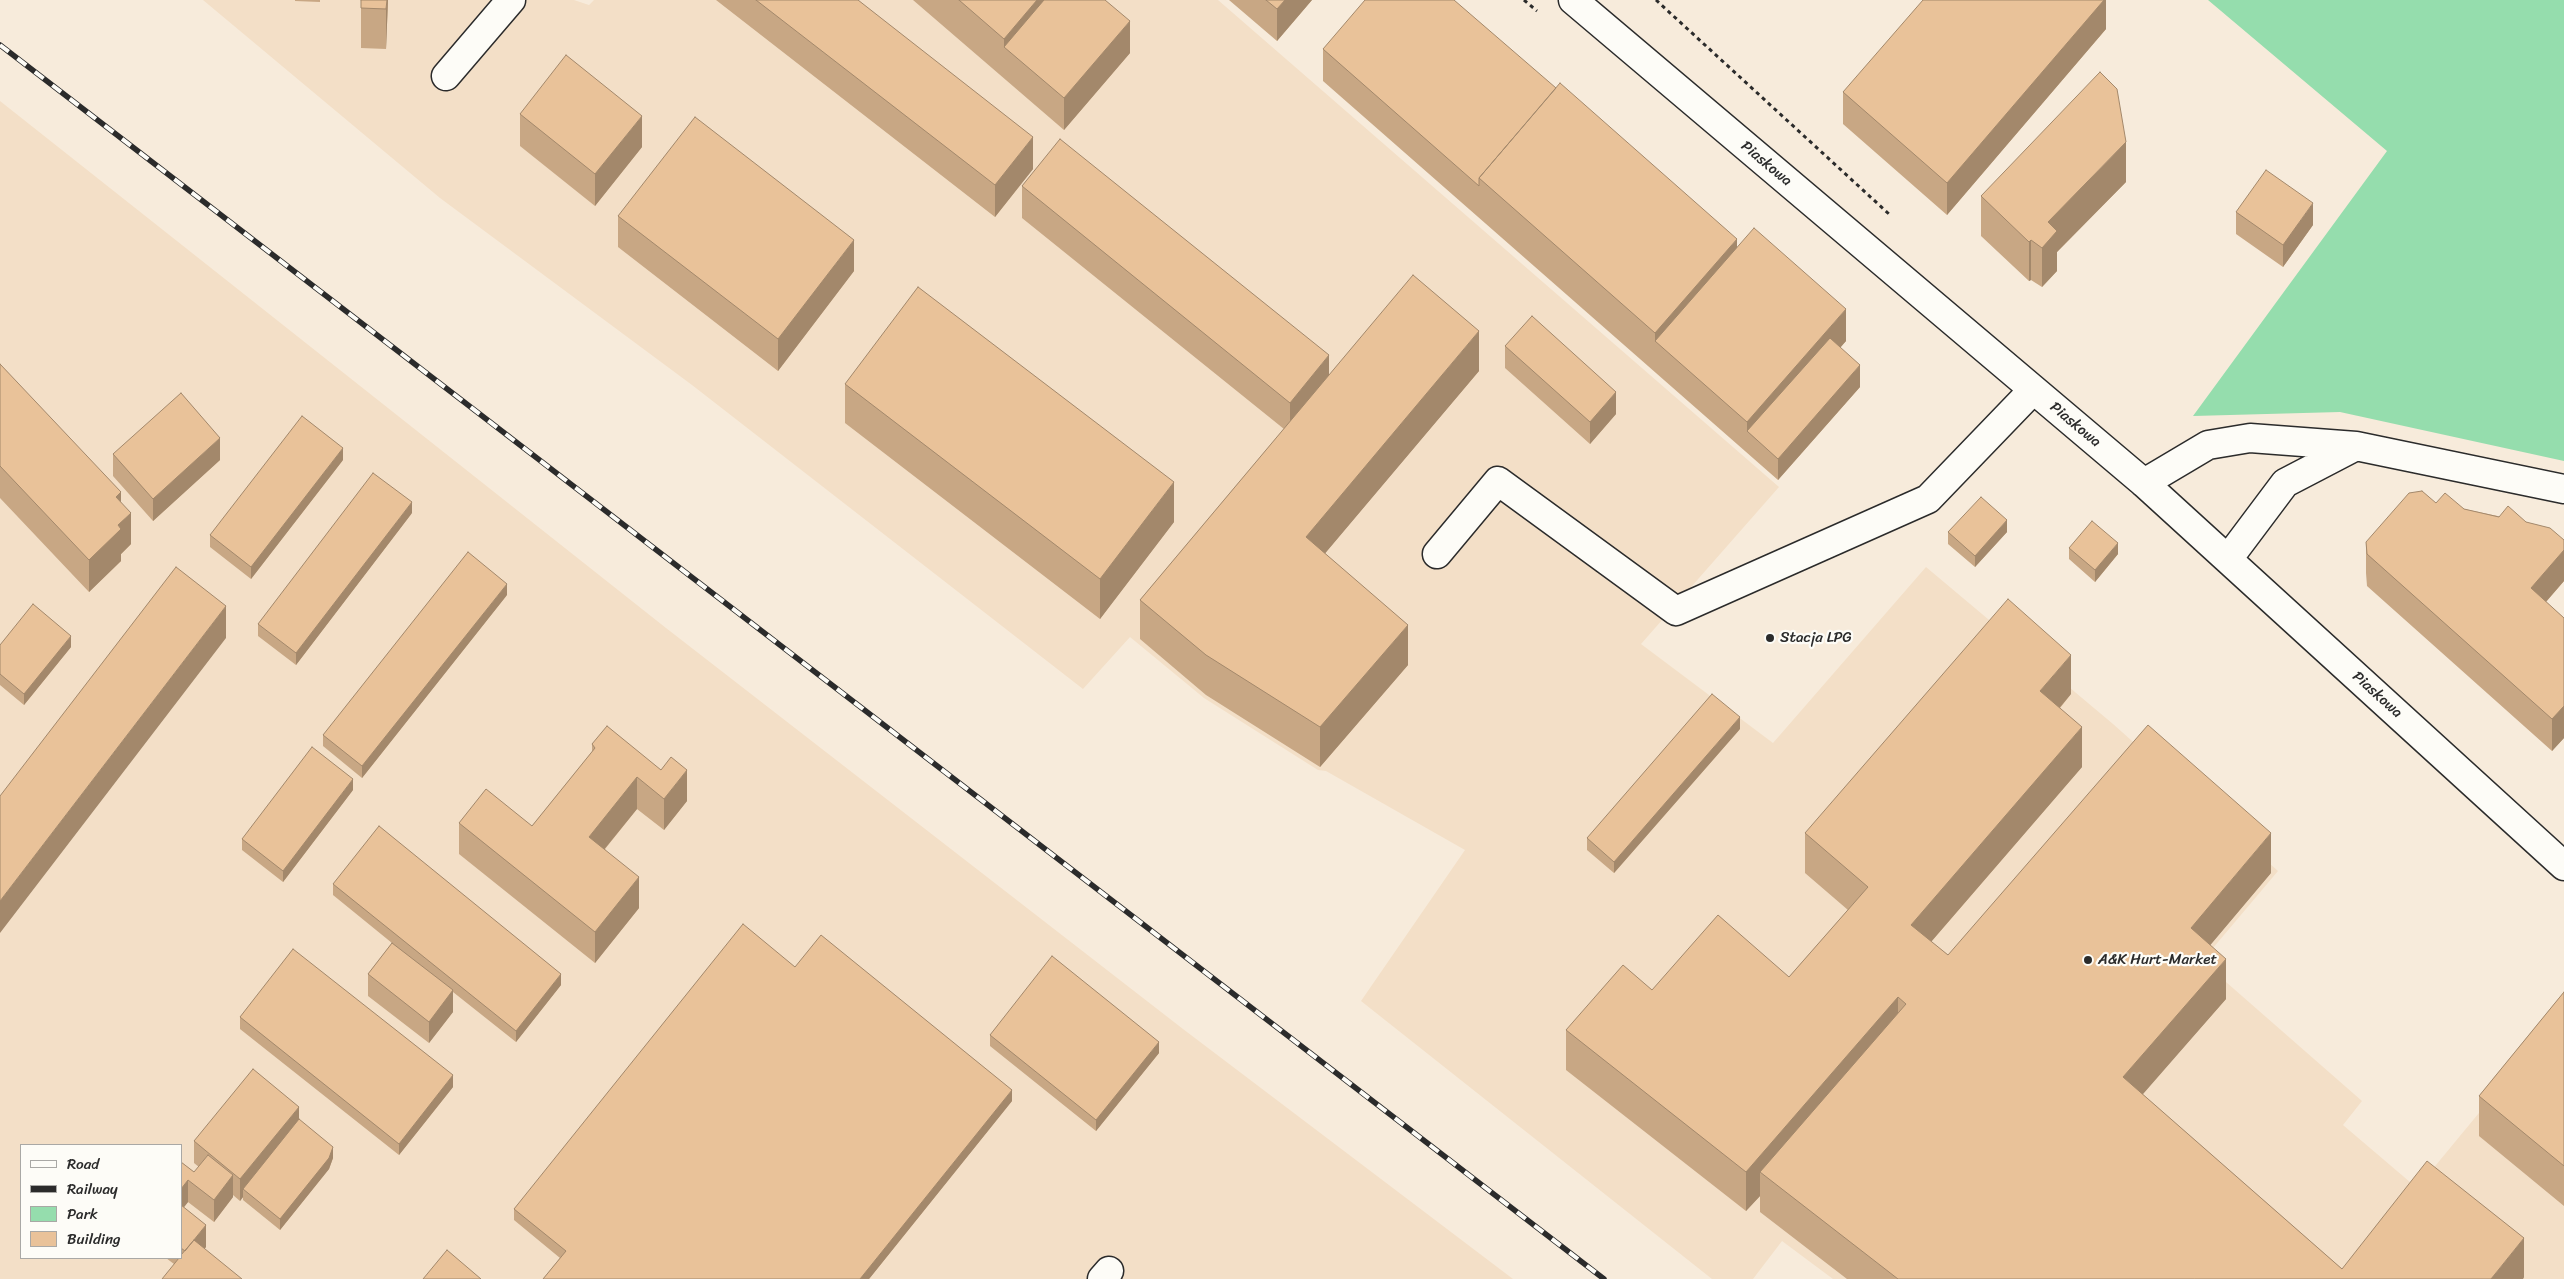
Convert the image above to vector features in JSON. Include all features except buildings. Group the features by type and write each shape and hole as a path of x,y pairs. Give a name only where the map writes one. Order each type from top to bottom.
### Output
{"street":[{"path":"446,76 512,0"},
{"name":"Piaskowa","path":"1572,0 2144,484 2564,866"},
{"path":"1437,554 1498,481 1676,611 1928,499 2033,390"},
{"path":"2144,484 2208,445 2250,438 2356,446 2564,489"},
{"path":"2228,559 2285,484 2356,446"}],"shaded area":[{"path":"203,0 574,0 589,5 594,0 1218,0 1779,487 1641,644 1773,743 1926,567 2113,724 2278,871 2202,961 2362,1101 2343,1125 2417,1188 2564,1010 2564,1279 1833,1279 1782,1241 1753,1279 1712,1279 1361,1001 1465,850 1326,771 1318,770 1204,698 1130,637 1083,689 692,385 440,198"},
{"path":"0,101 666,628 1183,1029 1513,1279 0,1279"}],"green space":[{"path":"2208,0 2564,0 2564,461 2340,412 2193,416 2387,151"}],"railway":[{"path":"0,45 1604,1279"}],"place":[{"name":"Stacja LPG","path":"1770,638"},
{"name":"A&K Hurt-Market","path":"2088,960"}]}
